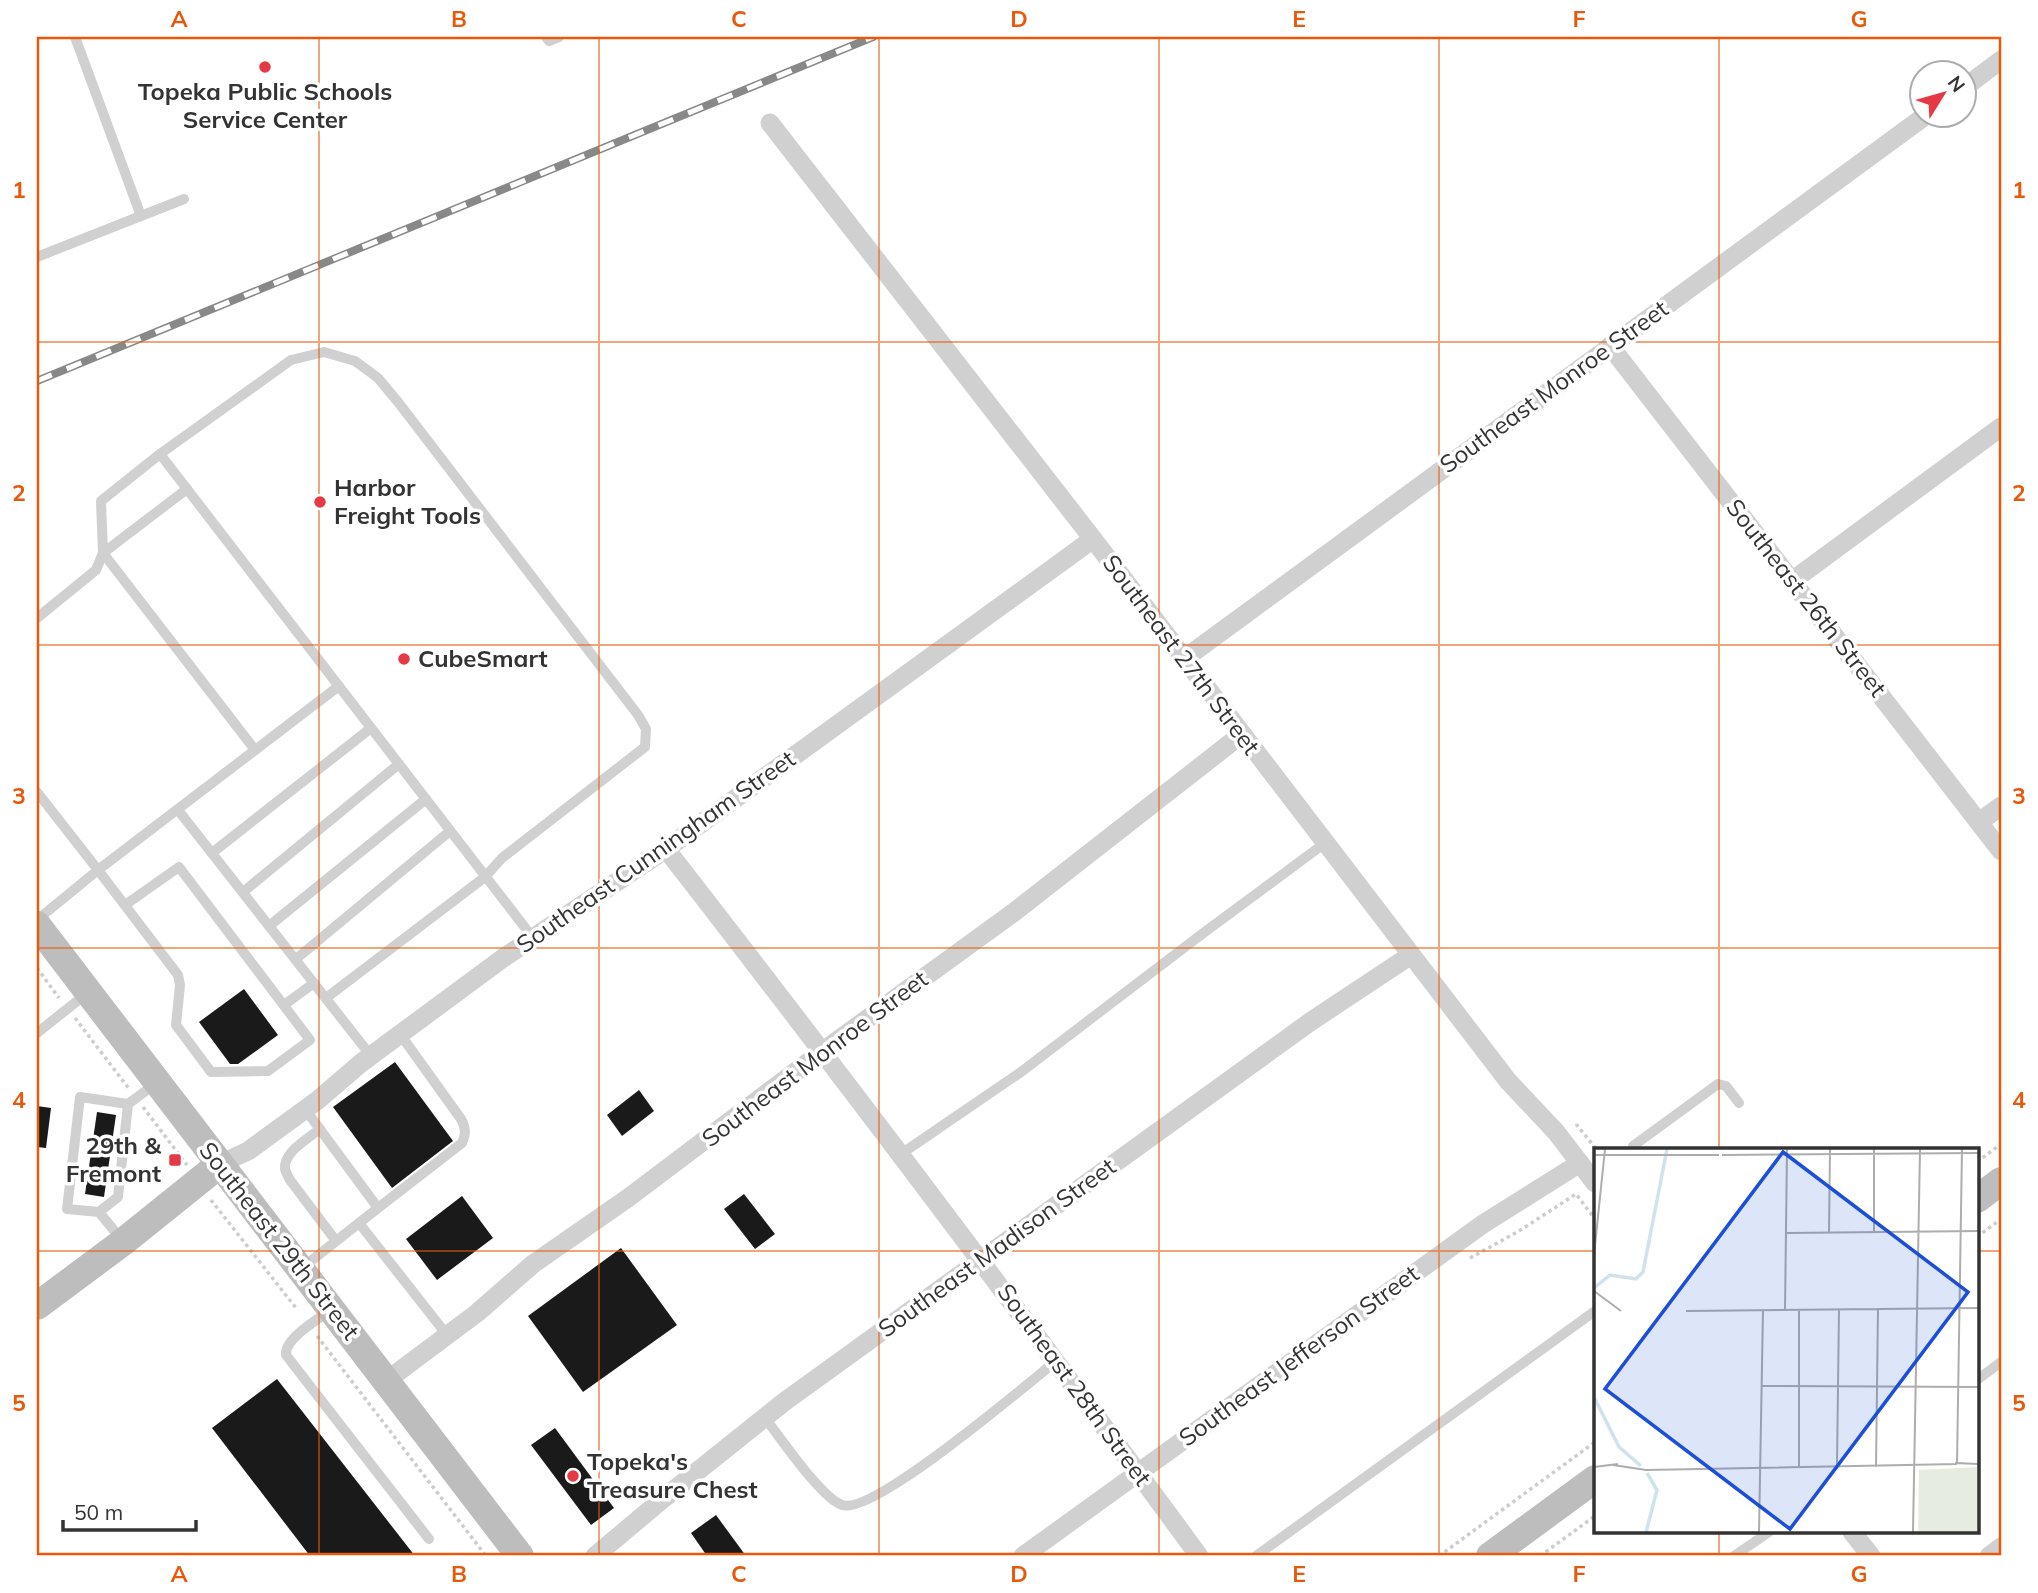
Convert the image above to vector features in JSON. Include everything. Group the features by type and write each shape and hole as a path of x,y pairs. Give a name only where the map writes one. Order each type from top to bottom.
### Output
{"main road":[{"name":"Southeast 29th Street","path":"37,925 78,1001 140,1095 220,1164 520,1556"},
{"path":"37,1306 123,1242 220,1164"},
{"path":"1979,1198 2001,1181"},
{"path":"1490,1556 1594,1480"}],"street":[{"path":"1979,76 2001,60"},
{"name":"Southeast 27th Street","path":"770,123 1508,1081 1556,1132 1590,1174"},
{"name":"Southeast Monroe Street","path":"1184,659 1909,128"},
{"name":"Southeast 26th Street","path":"1610,346 2001,851"},
{"path":"1792,581 2001,427"},
{"name":"Southeast Cunningham Street","path":"220,1164 248,1151 400,1034 533,937 666,849 1093,539"},
{"name":"Southeast Monroe Street","path":"386,1381 477,1312 533,1264 628,1198 823,1051 1013,913 1242,734"},
{"path":"1979,822 2001,806"},
{"name":"Southeast 28th Street","path":"666,849 981,1260 1199,1556"},
{"name":"Southeast Madison Street","path":"595,1556 765,1418 1310,1022 1411,955"},
{"name":"Southeast Jefferson Street","path":"1023,1556 1483,1224 1590,1174"},
{"path":"1854,1534 1871,1556"},
{"path":"1989,1556 2001,1547"}],"lane":[{"path":"75,37 141,216"},
{"path":"546,37 549,41 559,37"},
{"path":"37,257 184,199"},
{"path":"37,618 96,570 103,554 100,501 160,454 291,360 324,352 355,361 378,378 621,693 646,729 645,747 502,858 485,877 326,998"},
{"path":"160,454 533,937"},
{"path":"103,554 187,489"},
{"path":"103,554 255,750"},
{"path":"37,919 339,686"},
{"path":"212,853 371,728"},
{"path":"243,892 399,764"},
{"path":"37,792 178,975 180,985 176,1025 211,1072 268,1071 310,1040 179,867 125,905"},
{"path":"269,926 426,799"},
{"path":"178,810 371,1056"},
{"path":"296,959 450,831"},
{"path":"901,1154 1021,1072 1325,843"},
{"path":"284,1005 314,983"},
{"path":"37,1033 78,1001"},
{"path":"300,1269 462,1143 465,1126 400,1034"},
{"path":"1634,1148 1718,1084 1726,1086 1739,1103"},
{"path":"140,1095 118,1197 99,1212 67,1209 80,1097 140,1095"},
{"path":"305,1109 378,1208"},
{"path":"320,1129 290,1153 285,1169 290,1180 336,1241"},
{"path":"99,1212 123,1242"},
{"path":"359,1223 447,1335"},
{"path":"331,1310 290,1341 285,1349 286,1355 429,1539"},
{"path":"1256,1556 1594,1312"},
{"path":"765,1418 819,1486 841,1505 849,1506 882,1492 926,1463 996,1411 1056,1360"},
{"path":"1979,1378 2001,1362"},
{"path":"1734,1556 1766,1534"}],"path":[{"path":"37,968 78,1001 197,1182 296,1308"},
{"path":"1576,1124 1595,1148"},
{"path":"1979,1160 2001,1144"},
{"path":"1467,1260 1519,1231 1576,1194 1594,1218"},
{"path":"1979,1236 2001,1219"},
{"path":"317,1336 486,1556"},
{"path":"1439,1556 1594,1443"},
{"path":"1540,1556 1594,1517"}],"building":[{"path":"244,989 278,1035 238,1064 230,1064 199,1022"},
{"path":"395,1062 453,1141 392,1188 333,1107"},
{"path":"639,1090 654,1111 622,1136 607,1115"},
{"path":"37,1106 51,1108 46,1148 37,1147"},
{"path":"97,1112 116,1115 104,1197 85,1194"},
{"path":"744,1194 775,1234 755,1249 724,1209"},
{"path":"462,1196 493,1238 437,1280 406,1239"},
{"path":"621,1248 677,1325 583,1392 528,1316"},
{"path":"277,1379 415,1556 310,1556 212,1428"},
{"name":"Topeka's Treasure Chest","path":"555,1428 614,1508 591,1525 531,1445"},
{"path":"716,1515 746,1556 707,1556 691,1533"}],"railway":[{"path":"37,381 873,37"}],"place":[{"name":"Topeka Public Schools Service Center","path":"265,67"},
{"name":"Harbor Freight Tools","path":"320,502"},
{"name":"CubeSmart","path":"404,659"},
{"name":"29th & Fremont","path":"175,1160"},
{"name":"Topeka's Treasure Chest","path":"573,1476"}]}
